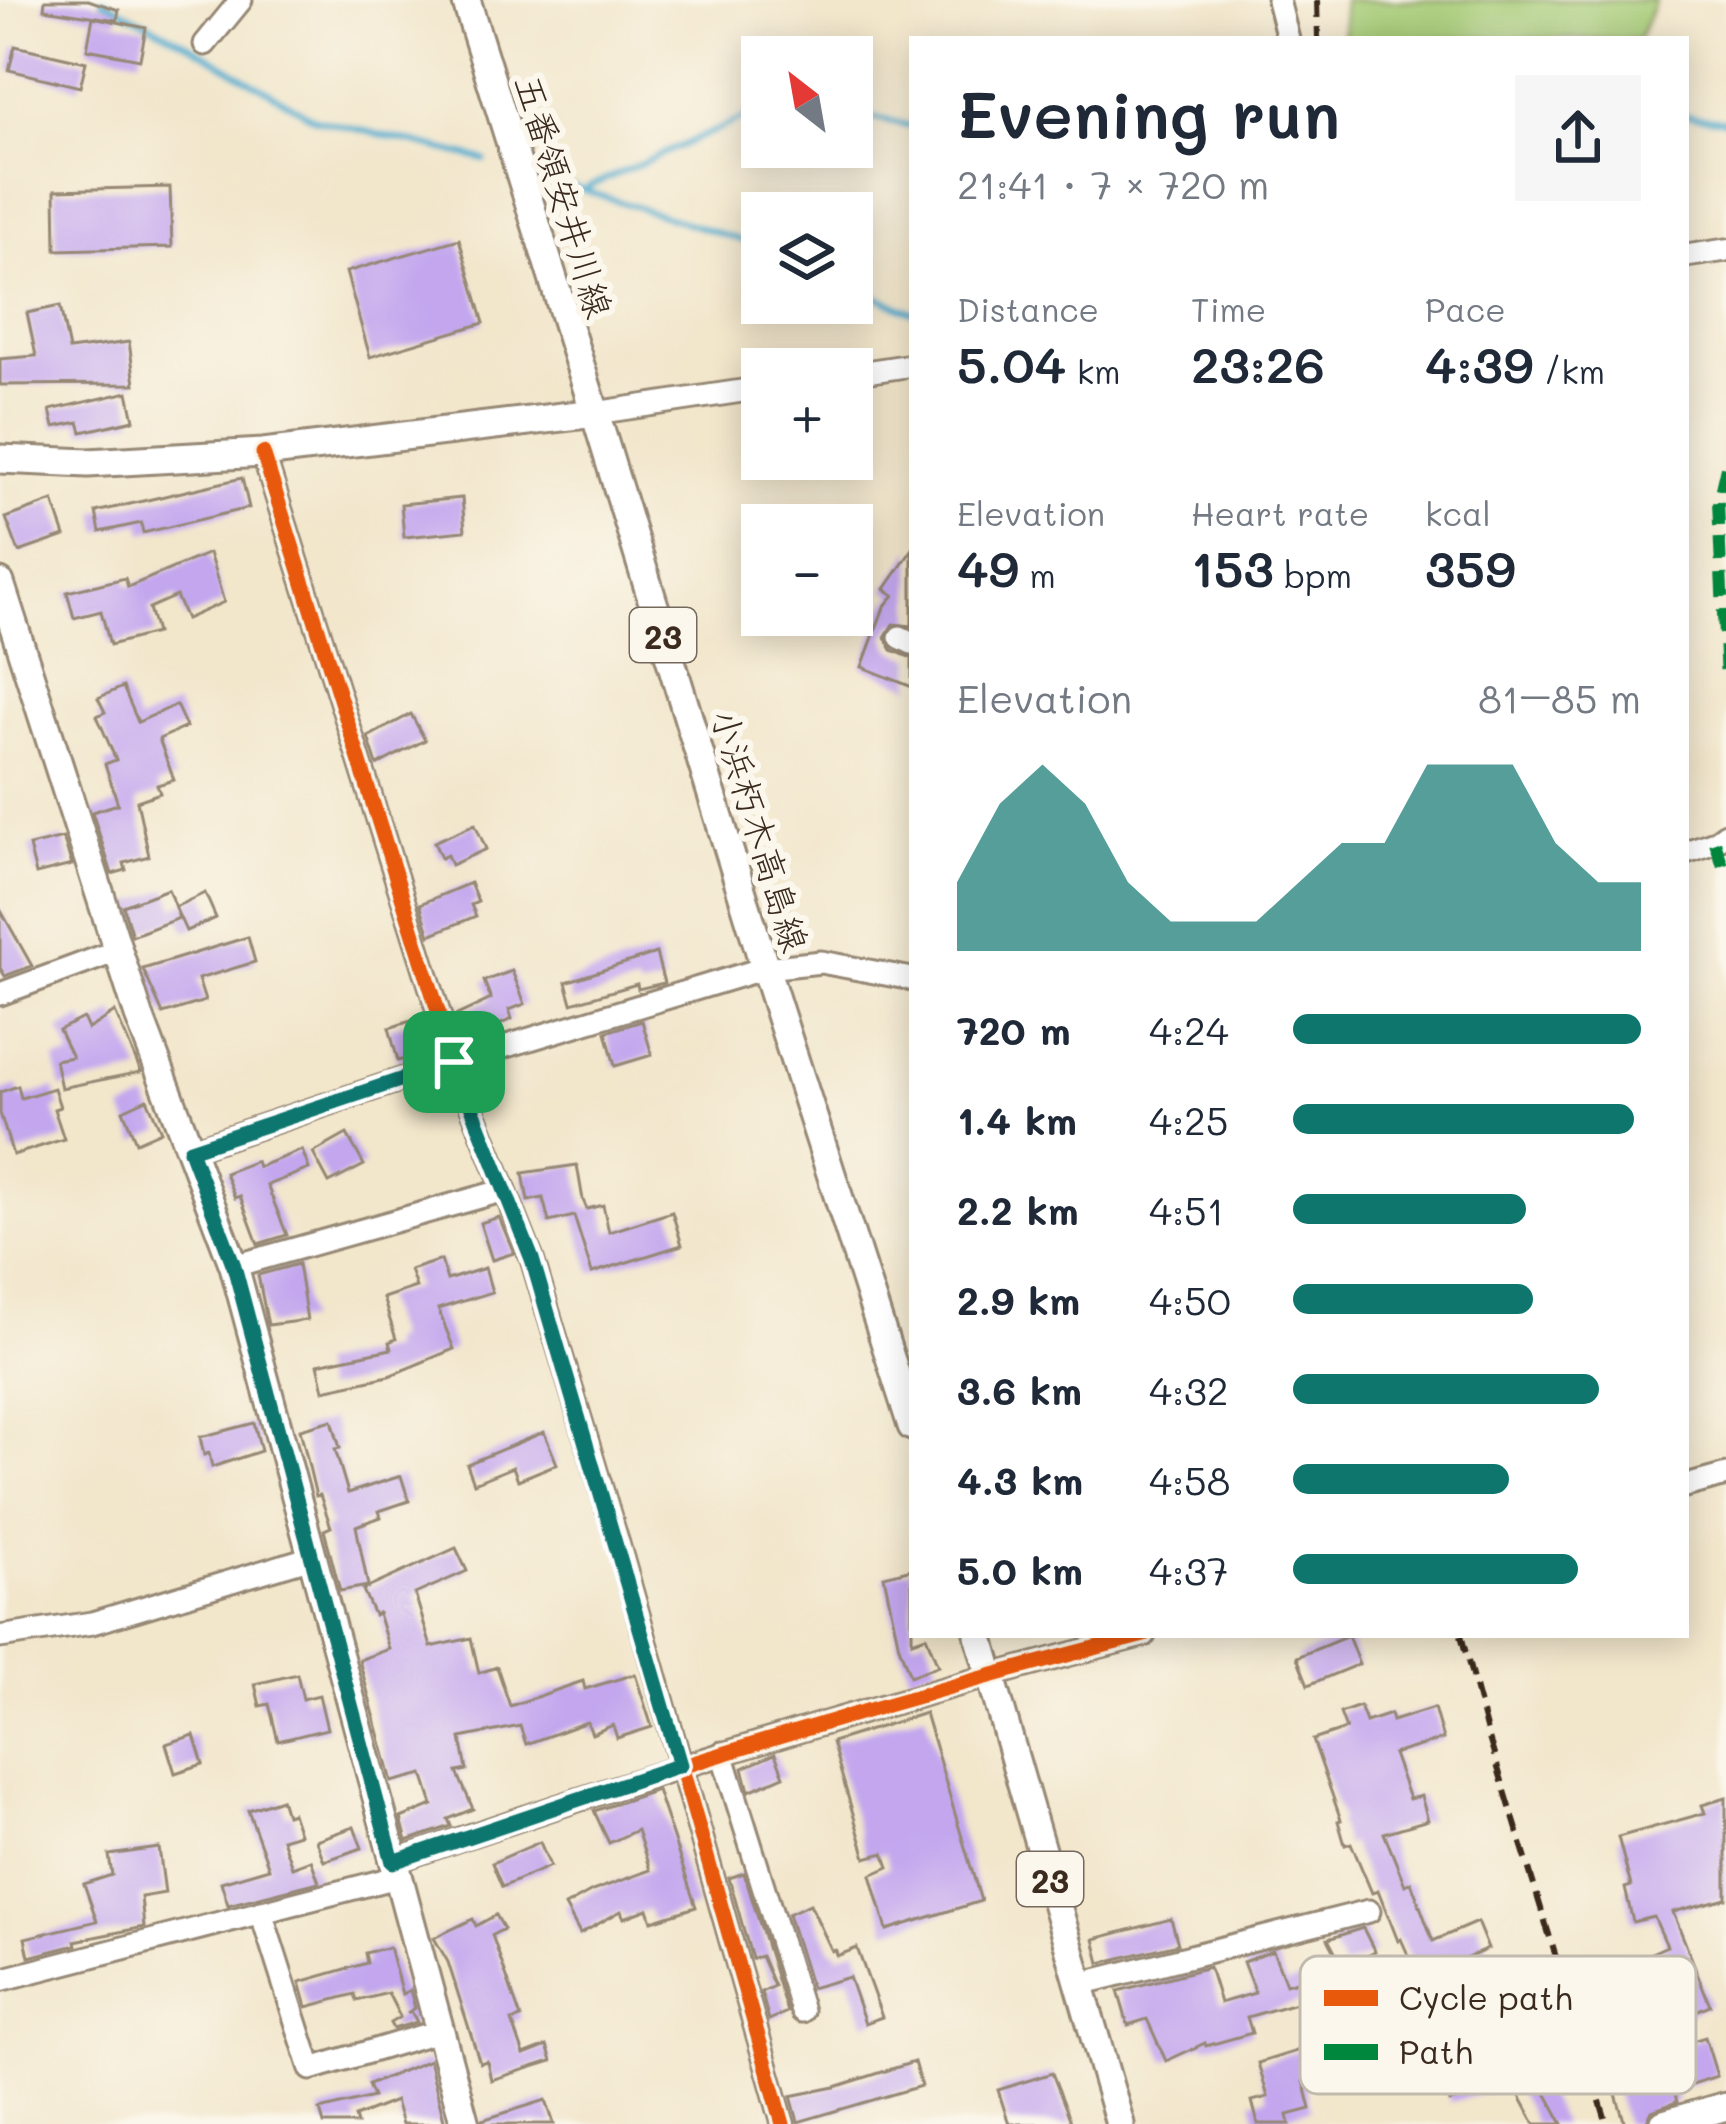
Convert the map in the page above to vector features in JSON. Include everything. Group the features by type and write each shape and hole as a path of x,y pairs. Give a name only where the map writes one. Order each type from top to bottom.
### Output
{"main road":[{"name":"五番領安井川線","path":"466,0 595,413"},
{"path":"0,459 88,463 263,453 595,413"},
{"name":"小浜朽木高島線","path":"595,413 909,1417"},
{"path":"0,583 117,951 234,1266 465,2124"},
{"name":"23","path":"980,1638 1120,2124"},
{"path":"1664,2124 1726,2105"}],"street":[{"path":"205,44 241,0"},
{"path":"1278,0 1287,36"},
{"path":"1689,256 1726,250"},
{"path":"873,371 909,365"},
{"path":"595,413 741,391"},
{"path":"263,453 454,1062 532,1259 783,2124"},
{"path":"1689,851 1726,834"},
{"path":"0,994 117,951"},
{"path":"190,1150 454,1062 765,968 821,962 909,978"},
{"path":"234,1266 505,1190"},
{"path":"1689,1485 1726,1474"},
{"path":"0,1637 92,1623 312,1557"},
{"path":"0,1980 261,1912 395,1869 680,1765 1132,1638"},
{"path":"722,1753 802,2011"},
{"path":"1080,1984 1370,1911"},
{"path":"261,1912 311,2069 442,2030"}],"green space":[{"path":"1343,0 1656,2 1639,36 1344,36"}],"building":[{"path":"45,0 88,0 119,10 117,20 44,9"},
{"path":"93,17 146,28 140,59 87,49"},
{"path":"15,46 86,62 80,87 9,70"},
{"path":"170,187 172,247 56,250 55,190"},
{"path":"459,239 484,323 370,357 346,272"},
{"path":"60,306 69,350 129,342 135,384 0,385 0,359 36,356 27,313"},
{"path":"128,392 134,420 82,432 79,422 54,427 50,410"},
{"path":"242,478 249,508 143,533 141,523 100,532 96,512"},
{"path":"462,498 465,531 404,537 401,504"},
{"path":"53,501 65,536 19,552 6,518"},
{"path":"209,553 224,602 186,619 176,596 149,608 156,633 110,645 101,611 74,618 67,592 125,578 128,587"},
{"path":"909,554 909,626 893,624 885,637 892,650 909,657 909,686 862,667 884,607 894,595 885,589"},
{"path":"123,687 138,722 176,705 186,727 159,739 174,780 157,785 160,793 137,801 149,856 124,863 126,870 112,874 92,812 118,804 105,764 116,760 97,716 105,712 98,698"},
{"path":"411,714 425,740 377,765 368,737"},
{"path":"475,824 486,849 451,865 447,855 441,858 434,842"},
{"path":"63,838 72,865 36,874 29,846"},
{"path":"470,883 478,902 471,905 476,916 430,935 420,904"},
{"path":"168,889 179,918 132,936 123,906"},
{"path":"205,893 216,918 186,931 175,907"},
{"path":"0,909 32,966 5,976 0,968"},
{"path":"248,937 255,962 198,979 205,1001 163,1014 143,969"},
{"path":"656,953 664,983 638,989 637,984 572,1003 566,982"},
{"path":"512,971 525,1004 509,1010 512,1019 463,1041 455,1016 491,999 484,981"},
{"path":"115,1012 141,1072 61,1088 55,1060 72,1057 59,1030 83,1018 88,1029"},
{"path":"417,1019 427,1053 398,1061 389,1028"},
{"path":"642,1021 652,1055 615,1066 606,1032"},
{"path":"18,1086 21,1098 54,1088 60,1107 54,1109 64,1139 13,1155 0,1113 0,1092"},
{"path":"147,1099 161,1131 136,1142 123,1110"},
{"path":"347,1134 364,1165 329,1183 313,1153"},
{"path":"302,1150 309,1169 267,1185 287,1235 258,1244 240,1196 235,1198 225,1173 256,1161 258,1167"},
{"path":"577,1165 587,1209 603,1205 609,1232 672,1212 682,1245 592,1273 574,1216 549,1222 543,1198 528,1201 523,1173"},
{"path":"499,1217 514,1253 492,1260 480,1223"},
{"path":"441,1260 447,1280 485,1268 492,1292 438,1309 454,1349 389,1376 324,1390 318,1364 391,1349 389,1342 396,1339 383,1298 416,1287 410,1270"},
{"path":"298,1264 307,1320 268,1325 258,1275"},
{"path":"332,1420 348,1493 401,1476 409,1501 379,1511 381,1517 356,1526 368,1586 340,1591 324,1530 331,1527 320,1495 316,1496 300,1429"},
{"path":"254,1423 261,1451 212,1467 200,1437"},
{"path":"544,1432 557,1464 518,1480 513,1467 474,1483 467,1464"},
{"path":"456,1548 467,1571 415,1594 431,1647 471,1638 479,1673 497,1667 510,1706 583,1681 585,1689 635,1674 652,1727 617,1738 613,1725 592,1734 587,1722 526,1744 520,1726 461,1738 467,1770 457,1772 473,1809 448,1819 451,1826 407,1841 401,1818 433,1805 423,1774 392,1782 359,1660 389,1649 378,1613 374,1615 363,1590"},
{"path":"909,1570 909,1638 927,1638 938,1666 910,1676 884,1576"},
{"path":"1349,1638 1359,1664 1308,1685 1297,1657"},
{"path":"297,1674 303,1699 319,1695 327,1729 278,1741 269,1704 260,1706 255,1684"},
{"path":"1360,1706 1366,1722 1390,1714 1392,1721 1434,1708 1443,1739 1393,1754 1409,1799 1421,1796 1428,1820 1384,1833 1405,1885 1411,1882 1433,1941 1477,1922 1488,1949 1472,1956 1409,1956 1401,1939 1398,1941 1378,1890 1372,1893 1351,1843 1345,1845 1313,1740 1346,1729 1340,1713"},
{"path":"925,1713 981,1901 887,1930 871,1875 889,1867 884,1853 866,1858 832,1742"},
{"path":"194,1735 203,1764 175,1773 166,1744"},
{"path":"775,1754 784,1776 749,1791 743,1768"},
{"path":"657,1790 696,1907 652,1921 648,1909 624,1918 621,1911 580,1934 565,1906 650,1870 637,1830 609,1843 594,1811"},
{"path":"1726,1798 1726,1898 1673,1912 1691,1956 1644,1956 1667,1946 1654,1917 1633,1922 1625,1888 1631,1886 1618,1837 1705,1813 1702,1805"},
{"path":"281,1799 299,1834 282,1839 292,1867 311,1860 319,1882 228,1905 221,1882 269,1868 248,1810"},
{"path":"354,1827 362,1848 324,1861 316,1840"},
{"path":"540,1842 550,1866 502,1887 492,1863"},
{"path":"159,1848 165,1893 141,1897 144,1927 75,1941 76,1945 29,1957 25,1938 97,1921 84,1884 112,1875 109,1855"},
{"path":"744,1873 787,2012 769,2020 761,1992 774,1986 761,1956 752,1959 729,1878"},
{"path":"810,1904 837,1956 857,1948 882,2017 865,2023 849,1977 811,1988 788,1914"},
{"path":"496,1915 504,1929 492,1935 521,2018 512,2021 524,2055 547,2046 552,2061 491,2080 487,2061 480,2063 448,1962 434,1938 473,1919 476,1926"},
{"path":"1171,1919 1178,1944 1100,1963 1094,1939"},
{"path":"1363,1928 1375,1952 1337,1956 1328,1939"},
{"path":"389,1947 402,1994 410,1990 415,2008 407,2013 411,2011 417,2022 393,2029 390,2023 400,2017 388,1993 357,2001 355,1994 307,2007 300,1982 367,1963 365,1953"},
{"path":"1273,1951 1286,1984 1300,1980 1300,2002 1247,2017 1252,2033 1205,2043 1166,2061 1147,2019 1128,2025 1118,1991 1209,1967 1220,2003 1255,1993 1243,1962"},
{"path":"1696,1970 1710,2005 1696,2011"},
{"path":"1705,2037 1717,2076 1696,2083 1696,2040"},
{"path":"1300,2050 1300,2094 1307,2094 1311,2109 1288,2115 1290,2124 1258,2124 1252,2101 1268,2097 1258,2063"},
{"path":"429,2060 445,2124 402,2124 395,2101 355,2117 357,2124 324,2124 320,2110 373,2097 368,2085"},
{"path":"914,2062 921,2086 798,2122 791,2096"},
{"path":"1052,2073 1072,2124 1009,2124 998,2090"},
{"path":"1448,2094 1480,2094 1450,2102"},
{"path":"1519,2094 1547,2094 1563,2124 1535,2124"},
{"path":"1616,2094 1675,2094 1677,2102 1652,2111 1646,2124 1625,2124"},
{"path":"546,2100 554,2124 483,2124 482,2120"}],"waterway":[{"path":"102,0 315,119 485,160"},
{"path":"1689,115 1726,121"},
{"path":"873,118 909,125"},
{"path":"588,187 741,119"},
{"path":"552,180 741,240"},
{"path":"873,295 909,311"}],"railway":[{"path":"1317,0 1318,36"},
{"path":"1462,1638 1556,1956"},
{"path":"1598,2094 1607,2124"}],"marked path":[{"path":"1726,467 1718,502 1726,681"},
{"path":"1715,842 1726,874"}],"cycle path":[{"path":"263,453 454,1062 532,1259 783,2124"},
{"path":"393,1862 766,1741 1133,1638"}],"route":[{"path":"454,1062 532,1259 680,1765 393,1862 234,1266 190,1150 454,1062"}]}
